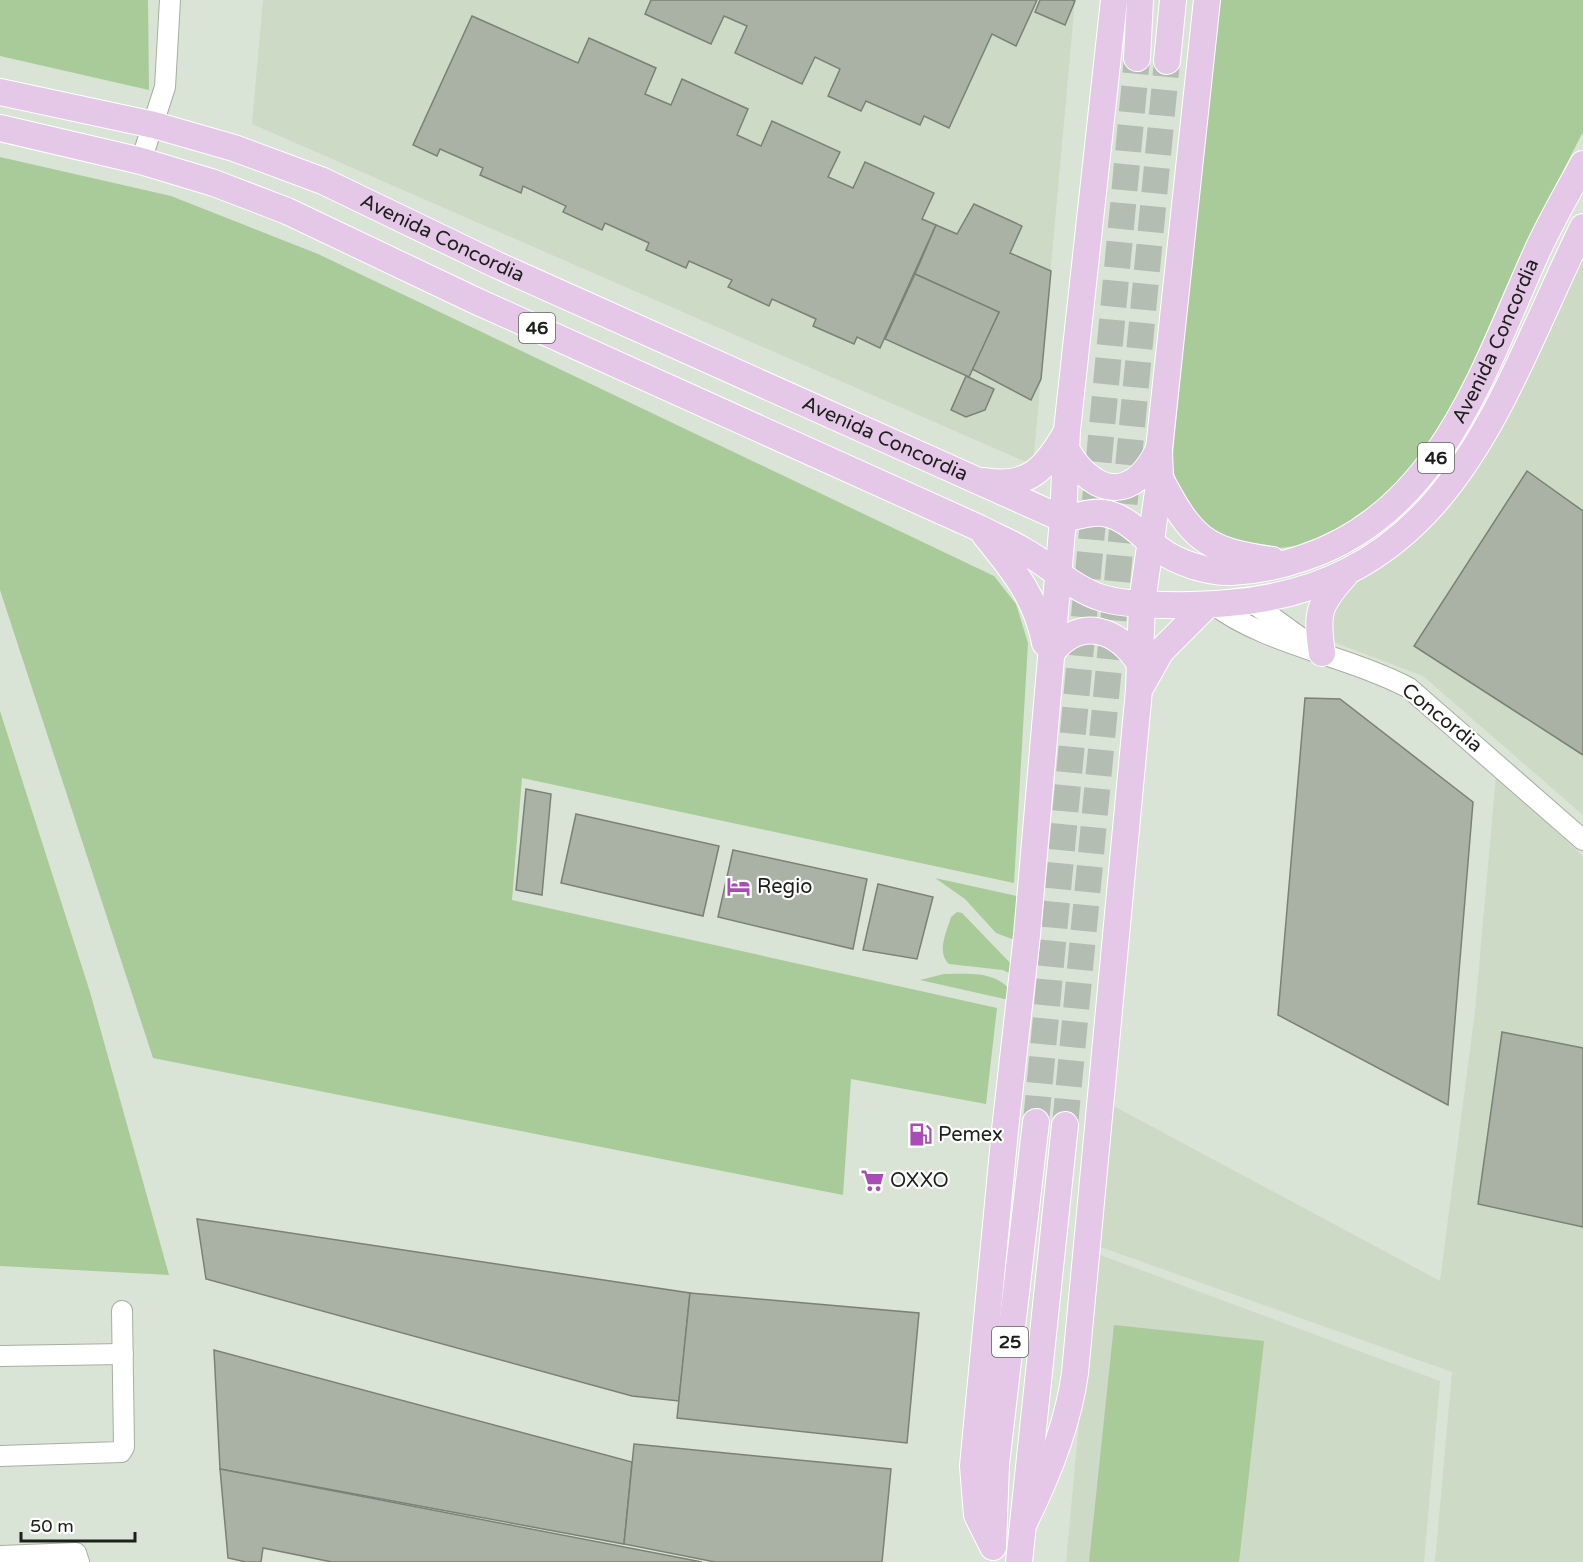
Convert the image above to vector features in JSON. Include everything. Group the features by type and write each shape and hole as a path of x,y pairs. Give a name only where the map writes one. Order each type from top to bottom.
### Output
{"main road":[{"path":"993,1555 977,1515 974,1466 1005,1130 1028,935 1063,519 1067,441 1114,0"},
{"path":"1137,58 1140,0"},
{"path":"1167,62 1173,0"},
{"path":"1023,1525 1044,1480 1067,1417 1073,1389 1139,690 1142,602 1160,478 1159,449 1207,0"},
{"name":"Avenida Concordia","path":"0,92 154,125 234,148 323,181 497,265 1063,519 1092,512 1117,516 1160,550 1183,562 1229,572 1290,562 1326,551 1391,508 1430,467 1474,395 1536,254 1583,164"},
{"name":"Avenida Concordia","path":"0,128 141,161 214,183 287,211 474,300 980,528 1024,551 1097,596 1142,602 1210,605 1250,601 1303,589 1351,569 1385,549 1417,523 1459,475 1510,385 1583,227"},
{"path":"1067,441 1091,480 1113,487 1129,485 1143,474 1151,466 1159,449"},
{"path":"968,477 994,483 1012,482 1036,473 1067,441"},
{"path":"1160,478 1178,512 1190,528 1212,546 1247,556 1290,562"},
{"path":"980,528 1029,594 1042,626 1051,659"},
{"path":"1319,652 1319,609 1330,592 1351,569"},
{"path":"1139,690 1161,651 1210,605"},
{"path":"1051,659 1061,641 1073,633 1103,631 1130,647 1140,664"},
{"name":"25","path":"993,1555 996,1464 1036,1122"},
{"name":"25","path":"1019,1562 1065,1125"}],"street":[{"path":"141,161 165,87 170,0"},
{"path":"1250,601 1319,652"},
{"name":"Concordia","path":"1210,605 1240,622 1377,671 1419,694 1583,840"},
{"path":"0,1456 118,1453 124,1447 122,1311"},
{"path":"0,1356 123,1354"},
{"path":"0,1556 79,1558"}],"shaded area":[{"path":"263,0 1075,0 1033,465 252,124"},
{"path":"1583,238 1583,815 1423,676 1320,637 1328,599 1407,544"},
{"path":"1496,776 1583,856 1583,1562 1435,1562 1452,1372 1095,1245 1108,1103 1440,1281 1475,1011"},
{"path":"1095,1253 1440,1381 1424,1562 1066,1562"}],"green space":[{"path":"0,0 148,0 149,90 0,56"},
{"path":"1217,0 1583,0 1583,132 1525,244 1460,392 1439,432 1410,475 1380,505 1337,530 1297,546 1260,550 1225,545 1181,499 1172,465"},
{"path":"0,157 171,196 318,254 994,576 1016,604 1028,643 1014,883 522,778 512,900 997,1008 986,1104 851,1079 843,1195 153,1058 0,590"},
{"path":"0,711 90,992 169,1275 0,1266"},
{"path":"935,878 1030,899 1019,933 1012,939 996,933 965,899"},
{"path":"957,912 962,913 1015,968 1013,975 1003,970 949,964 943,954 944,941 951,917"},
{"path":"944,974 977,974 996,979 1004,984 1018,1002 920,980"},
{"path":"1114,1325 1264,1341 1239,1562 1089,1562"}],"building":[{"path":"651,0 1037,0 1016,46 992,34 949,128 924,116 920,125 866,101 861,111 828,96 840,69 815,57 802,84 735,53 747,26 724,16 711,44 645,14"},
{"path":"1040,0 1075,1 1065,25 1035,12"},
{"path":"472,16 578,63 589,38 656,68 645,94 671,105 682,79 748,109 737,135 761,146 772,121 840,152 828,177 853,188 865,162 934,193 922,219 936,225 880,348 857,337 854,344 813,326 816,319 772,299 769,306 728,287 732,280 689,261 686,268 646,250 649,243 605,223 602,230 563,212 566,206 523,186 521,193 480,175 483,168 440,149 437,156 413,145"},
{"path":"974,204 1022,226 1010,253 1051,271 1041,379 1031,400 972,369 999,312 915,274 936,225 957,234"},
{"path":"915,274 999,312 969,377 885,339"},
{"path":"966,376 994,389 985,410 966,417 951,410"},
{"path":"1527,471 1583,511 1583,755 1414,646"},
{"path":"1305,698 1340,699 1473,802 1448,1105 1278,1015"},
{"path":"526,789 551,794 542,895 516,890"},
{"path":"576,814 719,846 703,916 561,883"},
{"path":"733,850 867,879 853,949 718,917"},
{"path":"878,884 933,897 917,959 863,950"},
{"path":"1502,1032 1583,1048 1583,1227 1478,1204"},
{"path":"197,1219 690,1293 679,1401 632,1396 206,1279"},
{"path":"690,1293 919,1313 907,1443 677,1418"},
{"path":"214,1350 632,1462 624,1544 220,1469"},
{"path":"634,1444 891,1469 882,1562 715,1562 624,1544"},
{"path":"220,1469 702,1562 332,1562 263,1548 261,1562 246,1562 228,1558"}],"tunnel":[{"path":"1036,1122 1137,58"},
{"path":"1065,1125 1167,61"}],"place":[{"name":"Regio","path":"739,887"},
{"name":"Pemex","path":"920,1135"},
{"name":"OXXO","path":"872,1181"}]}
